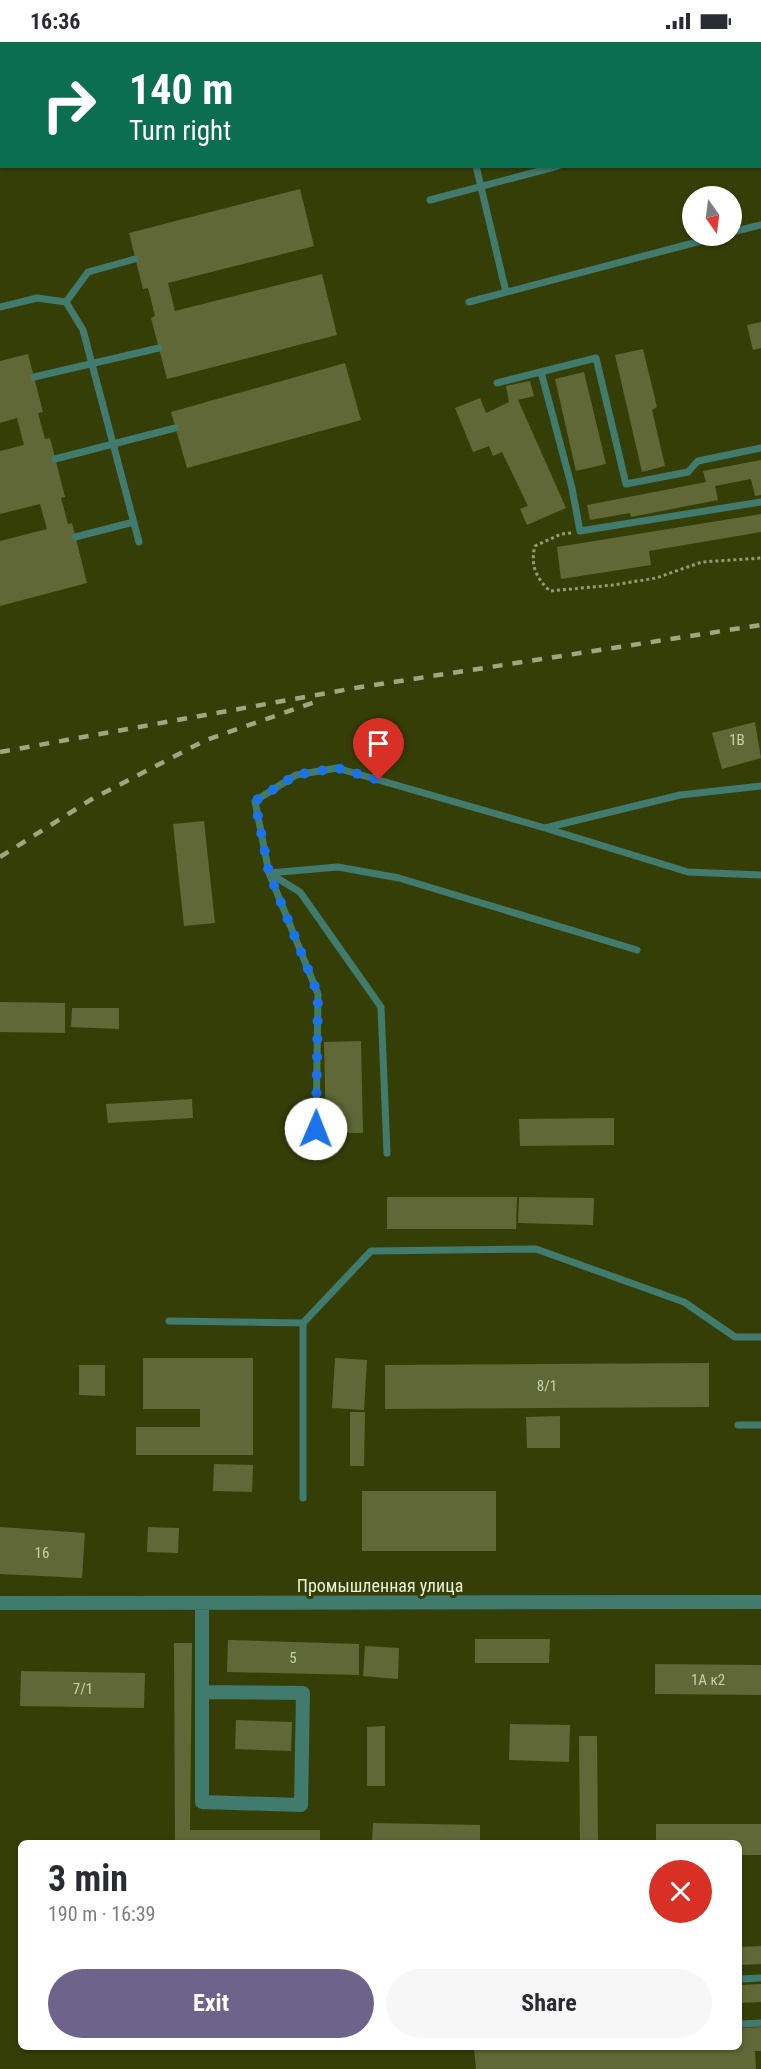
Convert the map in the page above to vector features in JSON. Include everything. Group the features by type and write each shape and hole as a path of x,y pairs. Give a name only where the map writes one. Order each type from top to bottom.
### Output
{"street":[{"name":"Промышленная улица","path":"0,1603 761,1602"},
{"path":"202,1604 202,1692 202,1802 301,1805 303,1693 202,1692"}],"lane":[{"path":"476,168 506,292"},
{"path":"430,200 550,168"},
{"path":"742,230 761,225"},
{"path":"469,302 682,246"},
{"path":"66,302 88,272 135,259"},
{"path":"0,306 37,298 66,302"},
{"path":"66,302 83,330 139,542"},
{"path":"34,377 159,348"},
{"path":"497,383 596,358 626,484 688,472 698,461 761,448"},
{"path":"541,372 572,488 580,531 761,502"},
{"path":"55,459 175,428"},
{"path":"75,537 134,522"},
{"path":"316,1129 318,994 269,873 255,801 296,775 337,768 688,872 761,874"},
{"path":"545,828 680,795 761,786"},
{"path":"269,873 338,867 399,878 637,950"},
{"path":"269,873 300,892 381,1007 387,1154"},
{"path":"303,1498 303,1323 371,1251 536,1249 684,1302 735,1337 761,1337"},
{"path":"169,1322 303,1323"},
{"path":"738,1425 761,1425"},
{"path":"742,1978 761,1978"},
{"path":"742,2024 761,2024"}],"path":[{"path":"580,531 561,534 536,546 532,560 540,582 550,591 614,585 656,578 702,562 761,558"}],"building":[{"path":"300,189 314,246 168,283 175,311 322,274 337,335 167,379 151,318 155,316 148,288 143,289 129,233"},
{"path":"761,322 761,348 753,350 747,325"},
{"path":"643,349 657,407 652,410 665,466 642,472 615,355"},
{"path":"28,354 43,412 38,413 45,439 50,438 65,497 61,498 68,524 72,523 87,583 0,606 0,541 47,529 40,504 0,514 0,451 24,445 17,418 0,423 0,361"},
{"path":"345,363 361,420 187,468 171,412"},
{"path":"584,372 606,464 576,471 555,379"},
{"path":"530,381 534,396 518,400 566,508 527,525 520,509 528,506 502,452 493,456 489,446 473,452 455,408 480,398 486,413 509,402 506,386"},
{"path":"761,460 761,495 755,496 751,479 715,486 718,500 631,517 630,513 590,520 587,505 706,482 703,471"},
{"path":"761,514 761,532 649,551 651,565 561,579 557,547"},
{"path":"755,722 761,758 722,769 712,733"},
{"path":"204,821 215,923 184,926 173,824"},
{"path":"0,1002 65,1003 65,1033 0,1032"},
{"path":"72,1008 119,1008 119,1029 71,1027"},
{"path":"361,1041 363,1133 326,1133 324,1042"},
{"path":"192,1099 193,1118 108,1123 106,1104"},
{"path":"614,1118 614,1145 520,1146 519,1119"},
{"path":"387,1197 517,1197 516,1229 387,1229"},
{"path":"519,1197 594,1198 593,1225 518,1223"},
{"path":"143,1358 253,1358 253,1455 136,1455 136,1427 200,1427 200,1409 143,1409"},
{"path":"335,1358 367,1360 364,1410 332,1408"},
{"path":"709,1363 709,1407 385,1409 385,1365"},
{"path":"79,1365 105,1365 105,1396 79,1395"},
{"path":"350,1412 365,1412 364,1466 350,1466"},
{"path":"560,1416 560,1448 527,1448 526,1417"},
{"path":"214,1464 253,1465 252,1492 213,1491"},
{"path":"362,1491 496,1491 496,1551 362,1551"},
{"path":"0,1527 85,1533 82,1578 0,1574"},
{"path":"148,1527 179,1528 178,1553 147,1552"},
{"path":"475,1639 550,1639 549,1663 475,1663"},
{"path":"228,1640 359,1644 359,1675 227,1672"},
{"path":"174,1643 192,1643 190,1830 320,1830 320,1840 175,1840"},
{"path":"365,1646 399,1648 398,1679 363,1676"},
{"path":"655,1664 761,1665 761,1695 655,1694"},
{"path":"21,1671 145,1673 144,1708 20,1706"},
{"path":"236,1720 292,1722 291,1751 235,1749"},
{"path":"510,1724 570,1725 569,1762 509,1760"},
{"path":"385,1726 385,1786 367,1786 367,1727"},
{"path":"579,1736 597,1736 598,1840 580,1840"},
{"path":"373,1823 480,1825 480,1840 372,1840"},
{"path":"656,1824 761,1824 761,1855 742,1855 742,1840 656,1840"},
{"path":"761,1946 761,1964 742,1965 742,1947"},
{"path":"761,1984 761,2002 742,2003 742,1985"},
{"path":"761,2027 761,2051 755,2051 756,2069 476,2069 474,2050 742,2050 742,2028"}],"railway":[{"path":"0,752 355,688 761,625"},
{"path":"0,857 92,799 206,740 315,702"}],"route":[{"path":"316,1129 318,994 269,873 255,801 296,775 337,768 379,780"}]}
